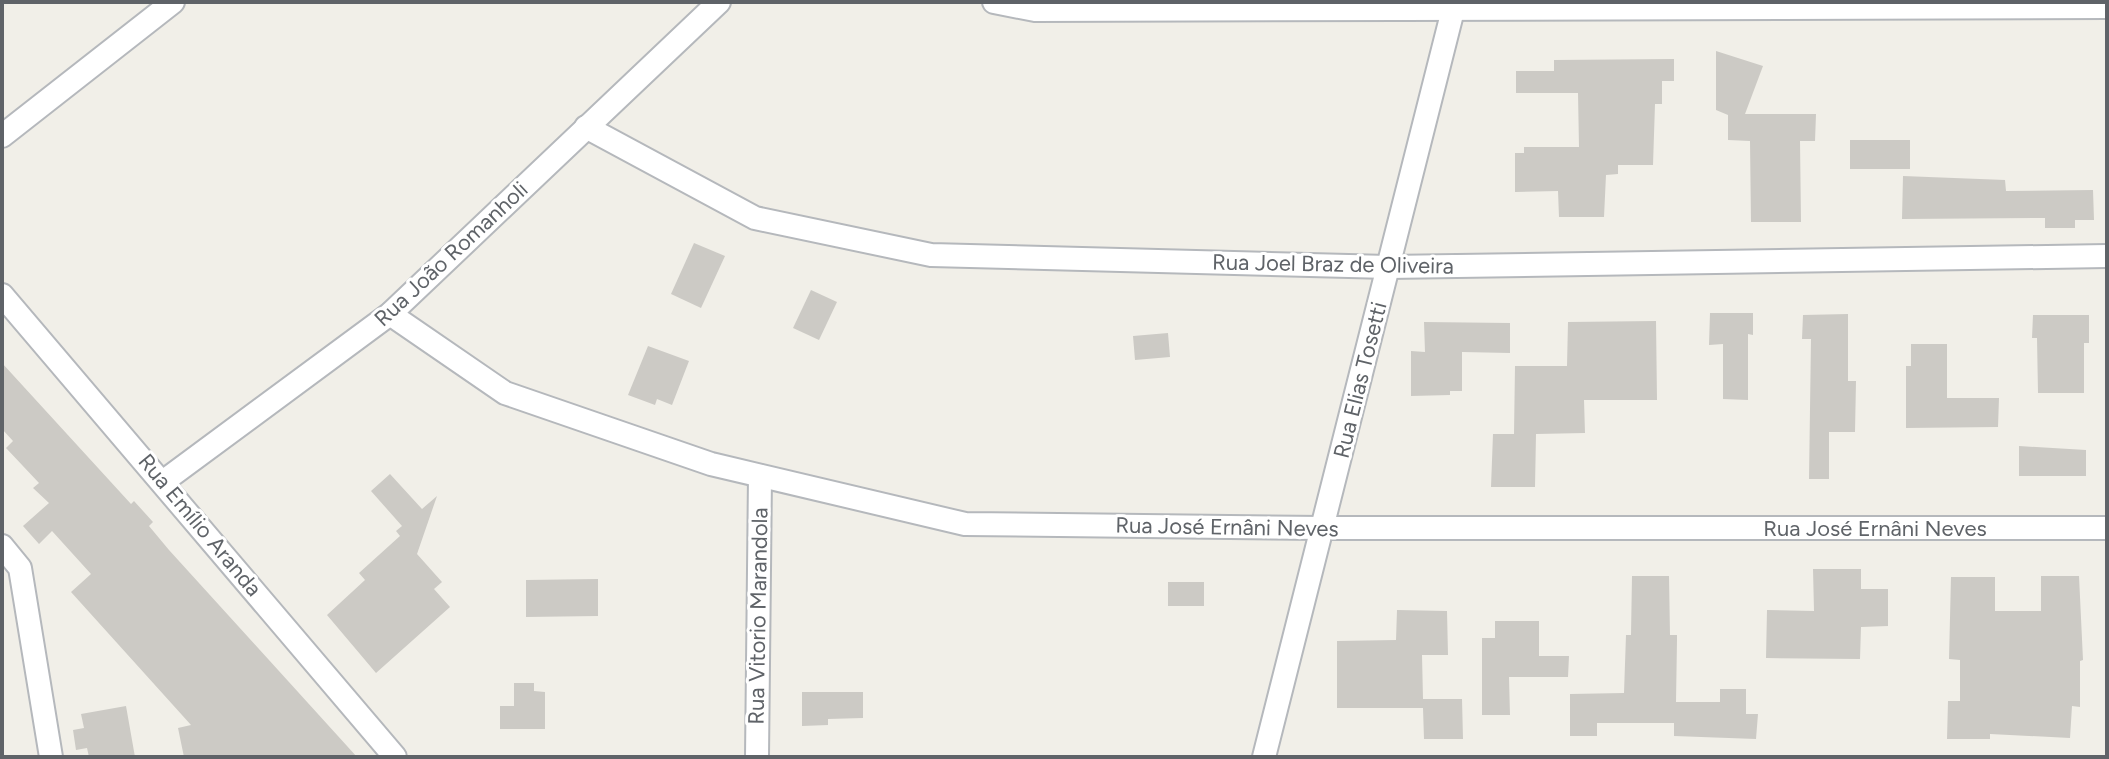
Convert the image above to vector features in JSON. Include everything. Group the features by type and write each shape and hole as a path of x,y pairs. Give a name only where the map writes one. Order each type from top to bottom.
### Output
{"street":[{"name":"Rua João Romanholi","path":"164,481 390,314 719,2"},
{"path":"994,2 1035,10 1454,5 2107,7"},
{"name":"Rua Elias Tosetti","path":"1264,757 1454,5"},
{"path":"2,136 160,6"},
{"name":"Rua Joel Braz de Oliveira","path":"586,127 755,218 931,255 1388,267 2107,256"},
{"name":"Rua Emílio Aranda","path":"2,295 164,481 395,757"},
{"name":"Rua José Ernâni Neves","path":"390,314 505,393 711,464 965,524 1322,528 2107,528"},
{"name":"Rua Vitorio Marandola","path":"757,757 760,476"},
{"path":"2,546 20,568 51,757"}],"building":[{"path":"1716,51 1763,66 1745,114 1816,114 1815,141 1800,141 1801,222 1751,222 1750,141 1728,140 1728,115 1716,110"},
{"path":"1674,59 1674,81 1662,81 1662,104 1655,104 1653,165 1618,165 1618,174 1606,175 1604,217 1559,217 1558,191 1515,192 1515,153 1524,153 1524,147 1579,147 1578,93 1516,93 1516,71 1554,71 1554,60"},
{"path":"1850,140 1910,140 1910,169 1850,169"},
{"path":"1903,176 2005,180 2006,191 2093,190 2094,220 2075,220 2075,228 2045,228 2045,218 1902,219"},
{"path":"694,243 725,256 701,308 671,294"},
{"path":"811,290 837,302 819,340 793,328"},
{"path":"1710,313 1753,313 1753,335 1748,334 1748,400 1723,399 1723,344 1709,345"},
{"path":"1848,314 1848,381 1856,381 1855,432 1829,432 1829,479 1809,479 1811,339 1802,339 1803,315"},
{"path":"2033,315 2089,315 2089,343 2084,343 2084,393 2038,393 2037,338 2032,338"},
{"path":"1656,321 1657,400 1584,400 1585,433 1536,434 1535,487 1491,487 1493,434 1514,434 1515,366 1567,366 1568,322"},
{"path":"1424,322 1510,323 1510,353 1462,352 1462,391 1450,391 1450,395 1411,396 1411,351 1425,352"},
{"path":"1168,333 1170,357 1135,360 1133,336"},
{"path":"1911,344 1947,344 1947,398 1999,398 1998,427 1906,428 1906,366 1911,366"},
{"path":"648,346 689,361 672,405 657,399 655,405 628,395"},
{"path":"2,363 131,504 134,501 153,522 149,526 169,550 357,757 184,757 178,728 191,725 71,592 91,574 52,531 39,544 23,526 49,503 33,488 39,483 6,448 13,441 2,429"},
{"path":"2019,446 2086,450 2086,476 2019,476"},
{"path":"390,474 422,509 437,496 417,554 442,582 434,589 450,607 376,673 327,615 365,580 359,573 400,536 396,531 402,526 371,491"},
{"path":"1813,569 1861,569 1861,589 1888,589 1888,626 1861,627 1860,659 1766,658 1767,610 1814,611"},
{"path":"1632,576 1669,576 1670,635 1677,635 1676,702 1720,702 1720,689 1746,689 1746,714 1758,714 1756,739 1674,736 1674,723 1597,723 1597,736 1570,736 1570,694 1624,693 1626,635 1631,635"},
{"path":"2041,576 2079,576 2083,660 2080,661 2080,707 2072,706 2070,738 1990,734 1990,739 1947,739 1948,701 1960,701 1960,660 1949,659 1951,577 1995,577 1995,611 2041,611"},
{"path":"598,579 598,616 526,617 526,580"},
{"path":"1168,582 1204,582 1204,606 1168,606"},
{"path":"1397,610 1447,611 1448,655 1422,655 1423,699 1462,699 1463,739 1424,739 1423,708 1337,708 1337,641 1396,640"},
{"path":"1495,621 1539,621 1539,656 1569,656 1568,677 1509,677 1510,715 1482,715 1482,638 1495,638"},
{"path":"514,683 534,683 534,691 545,692 545,729 500,729 500,706 514,706"},
{"path":"802,692 863,692 863,718 828,719 828,725 802,726"},
{"path":"126,706 135,757 89,757 87,748 76,750 73,730 84,728 81,714"}]}
